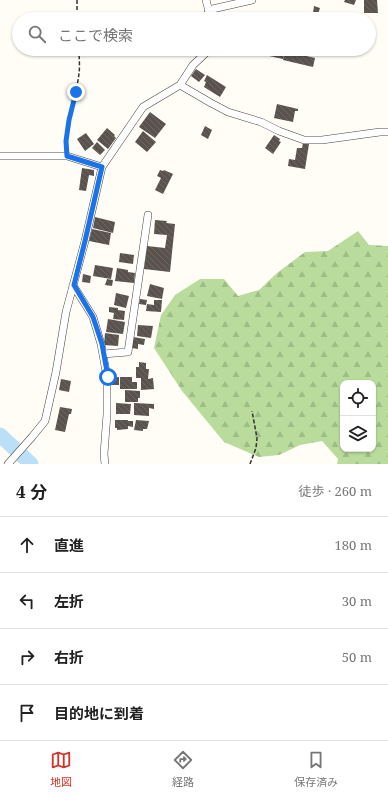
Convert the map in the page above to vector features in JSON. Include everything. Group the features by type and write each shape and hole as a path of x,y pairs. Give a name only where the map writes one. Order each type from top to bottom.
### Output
{"street":[{"path":"206,0 208,10 252,0"},
{"path":"8,464 45,421 56,372 66,312 85,241 102,167 143,107 180,85 193,65 203,56"},
{"path":"180,85 228,112 261,122 279,131 304,140 322,140 388,132"},
{"path":"0,156 67,156 102,167"},
{"path":"103,354 128,352 148,215"},
{"path":"74,285 93,317 102,344 108,377 104,454 105,464"}],"path":[{"path":"77,0 77,12"},
{"path":"67,156 66,141 69,120 80,73 79,56"},
{"path":"250,464 256,448 252,411"}],"green space":[{"path":"358,231 369,245 388,246 388,464 337,464 338,459 322,441 300,445 279,455 259,457 224,442 182,391 154,348 161,315 175,295 200,279 224,279 238,296 259,290 277,273 305,252 328,251"}],"building":[{"path":"345,0 356,0 354,5 344,2"},
{"path":"364,0 377,0 378,13 364,12"},
{"path":"314,6 320,8 319,12 313,12"},
{"path":"269,56 284,56 283,59"},
{"path":"284,56 306,56 315,58 313,67 283,60"},
{"path":"196,69 205,75 199,82 191,76"},
{"path":"207,75 226,87 220,97 204,87 206,82 204,81"},
{"path":"277,104 298,109 298,111 295,111 293,122 274,118"},
{"path":"150,112 166,124 155,138 139,127"},
{"path":"205,126 212,130 208,139 201,135"},
{"path":"107,128 115,135 114,136 116,138 108,149 97,140"},
{"path":"143,131 156,142 147,152 135,142"},
{"path":"86,133 94,144 85,151 77,139"},
{"path":"274,135 280,139 279,141 281,142 273,154 265,148"},
{"path":"97,142 105,150 100,155 92,148"},
{"path":"303,143 309,144 305,169 288,166 289,159 295,160 297,148 302,148"},
{"path":"82,168 94,170 94,176 89,175 86,191 79,190"},
{"path":"160,170 173,174 163,194 155,190 161,178 157,176"},
{"path":"95,217 115,222 113,233 93,228"},
{"path":"155,220 167,221 166,223 175,224 170,272 144,269 147,246 165,248 167,235 154,234"},
{"path":"92,229 111,233 109,245 89,241"},
{"path":"120,253 134,255 133,264 119,262"},
{"path":"95,265 113,268 111,279 93,276"},
{"path":"117,268 135,273 134,283 115,281"},
{"path":"83,274 91,276 90,283 82,282"},
{"path":"107,279 113,280 112,286 105,285"},
{"path":"150,284 164,288 162,299 147,296"},
{"path":"116,293 129,296 126,308 114,305"},
{"path":"140,299 147,300 146,305 139,304"},
{"path":"154,300 162,300 161,312 146,311 147,304 154,305"},
{"path":"109,307 118,308 118,310 125,311 124,320 113,319 114,313 109,312"},
{"path":"108,319 125,322 123,334 106,332"},
{"path":"138,325 153,326 151,338 137,336"},
{"path":"105,333 119,335 118,346 104,345"},
{"path":"133,337 145,339 144,345 138,344 138,349 132,348"},
{"path":"139,362 146,363 146,369 149,369 148,379 153,378 154,389 141,390 141,378 136,378 136,367 139,367"},
{"path":"119,377 119,385 112,385 111,378"},
{"path":"120,377 132,377 132,382 137,382 137,389 120,389"},
{"path":"61,379 71,381 69,392 59,390"},
{"path":"125,390 140,391 140,398 138,398 138,402 125,402"},
{"path":"116,403 131,404 130,414 116,414"},
{"path":"134,403 154,404 154,409 149,408 149,416 134,415"},
{"path":"60,407 72,409 71,414 69,414 65,432 55,430"},
{"path":"115,420 133,421 133,427 128,426 128,429 117,430 117,428 115,428"},
{"path":"136,420 149,421 147,429 143,429 143,431 134,430"}],"waterway":[{"path":"0,435 31,464"}],"route":[{"path":"76,92 69,120 66,141 67,156 102,167 74,285 93,317 102,344 108,377"}]}
